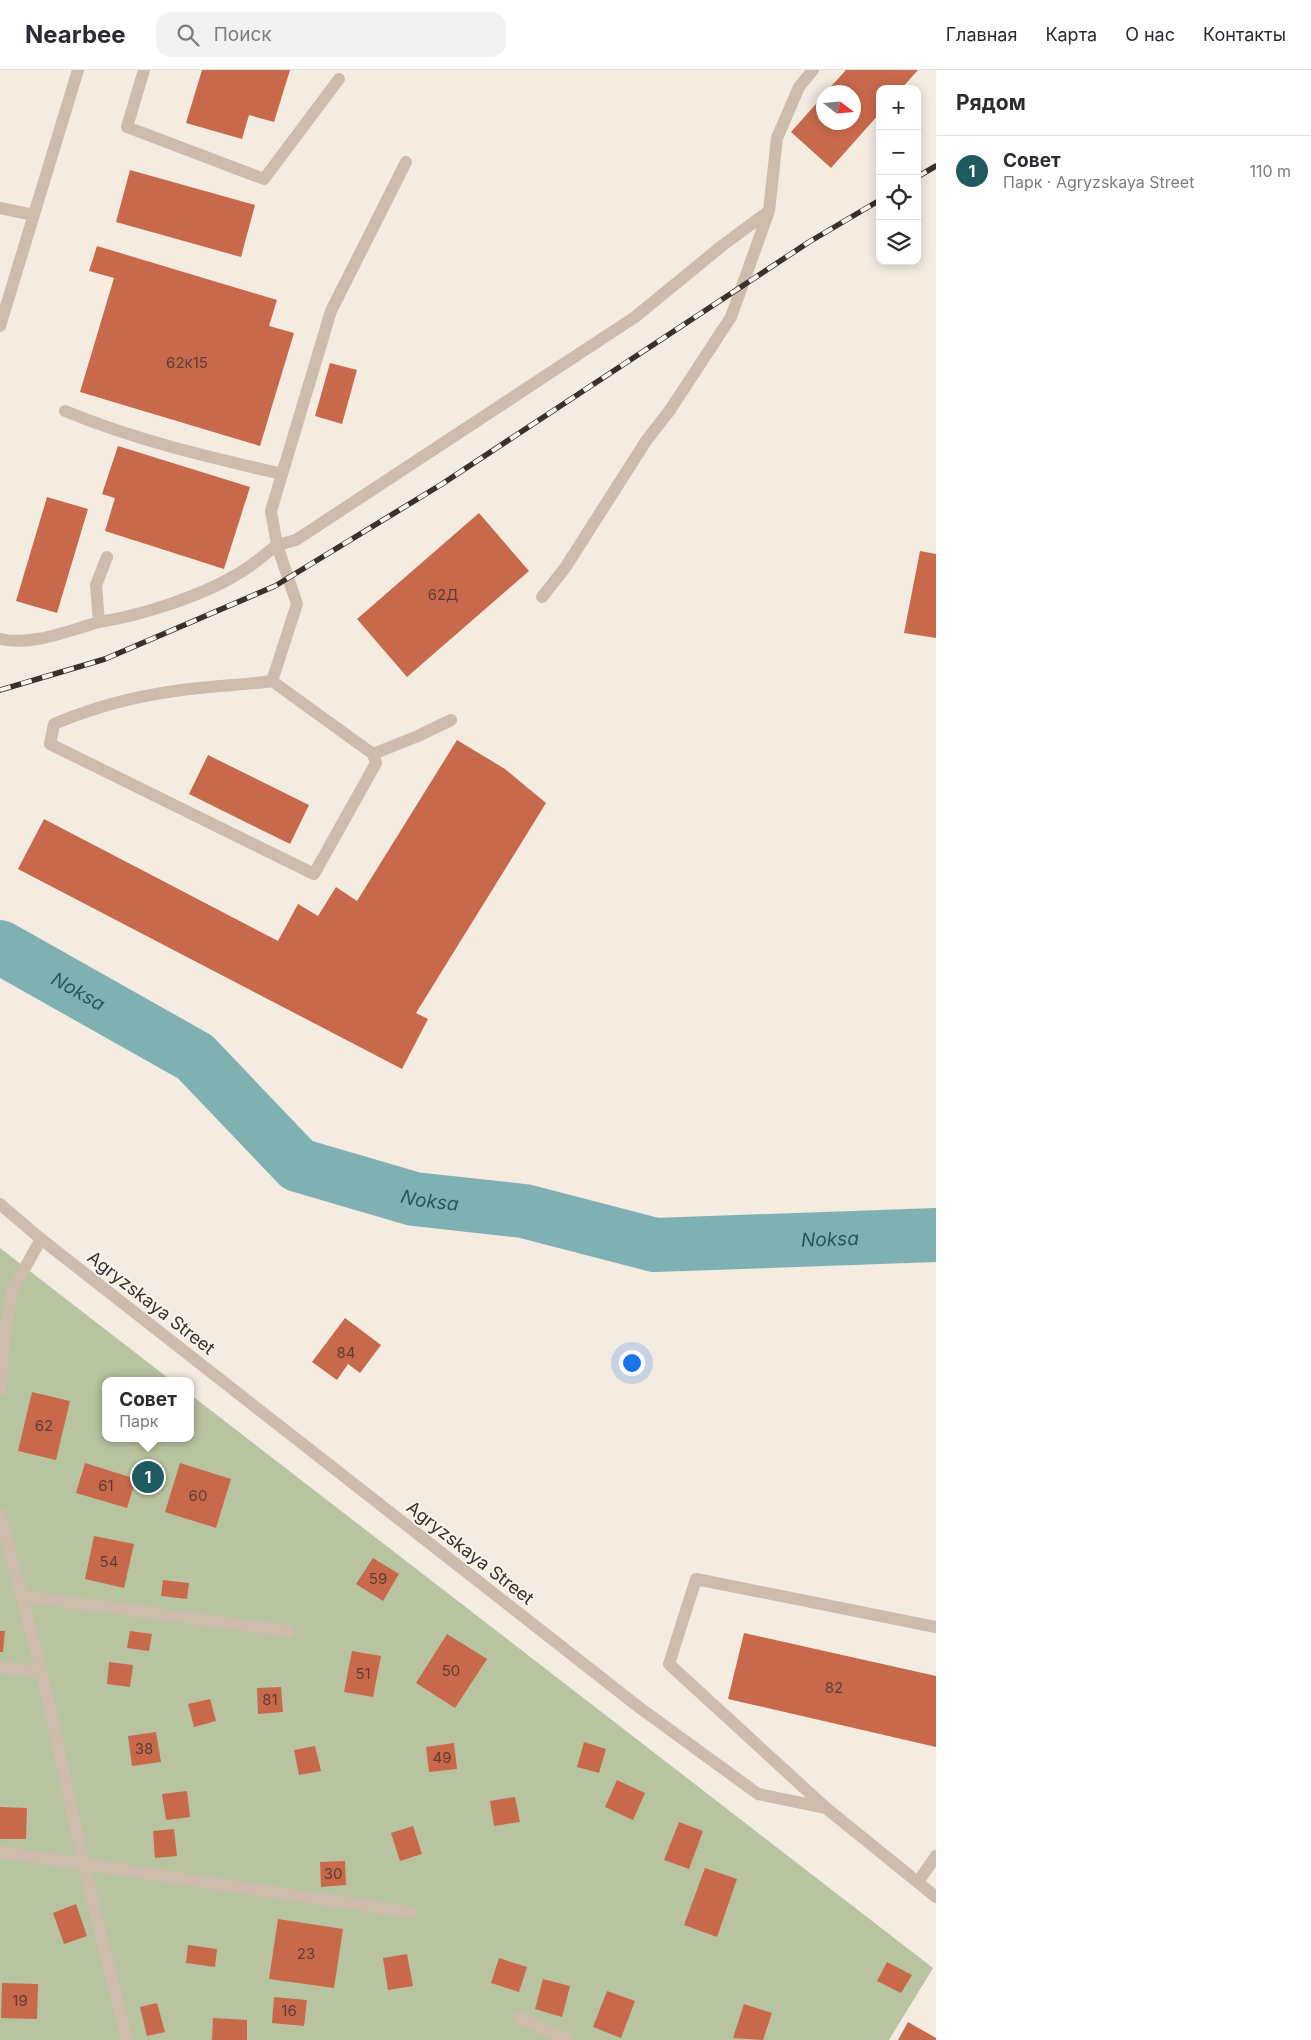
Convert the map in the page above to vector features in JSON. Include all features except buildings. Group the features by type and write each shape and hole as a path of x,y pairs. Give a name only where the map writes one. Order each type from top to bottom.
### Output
{"street":[{"path":"0,326 78,70"},
{"path":"144,70 127,127 264,179 339,79"},
{"path":"542,598 565,568 646,441 670,410 731,317 768,211 777,138 799,87 812,70"},
{"path":"272,681 298,604 277,545 271,511 331,311 406,162"},
{"path":"0,208 34,215"},
{"path":"0,639 14,642 35,640 99,622 118,619 174,602 236,575 277,545 296,540 635,316 768,211"},
{"path":"65,411 110,429 168,447 282,474"},
{"path":"99,622 96,584 107,557"},
{"path":"272,681 373,754 376,763 314,874 50,744 54,724 87,710 116,701 198,688 272,681"},
{"path":"373,754 451,720"},
{"name":"Agryzskaya Street","path":"0,1204 41,1239 671,1731 758,1794 826,1808 936,1897"},
{"path":"0,1390 2,1331 12,1291 41,1239"},
{"path":"0,1514 24,1596 84,1865 127,2040"},
{"path":"826,1808 669,1664 696,1579 936,1626"},
{"path":"24,1596 288,1631"},
{"path":"0,1667 42,1673"},
{"path":"0,1852 410,1912"},
{"path":"918,1882 936,1856"},
{"path":"520,2018 567,2040"}],"green space":[{"path":"0,1248 167,1377 102,1377 102,1442 194,1442 194,1397 933,1968 889,2040 0,2040"}],"waterway":[{"name":"Noksa","path":"0,947 195,1057 298,1165 414,1199 524,1211 655,1245 936,1235"}],"railway":[{"path":"920,175 936,166"},
{"path":"0,690 105,659 275,586 442,484 809,242 876,202"}],"place":[{"name":"Совет","path":"148,1477"}]}
